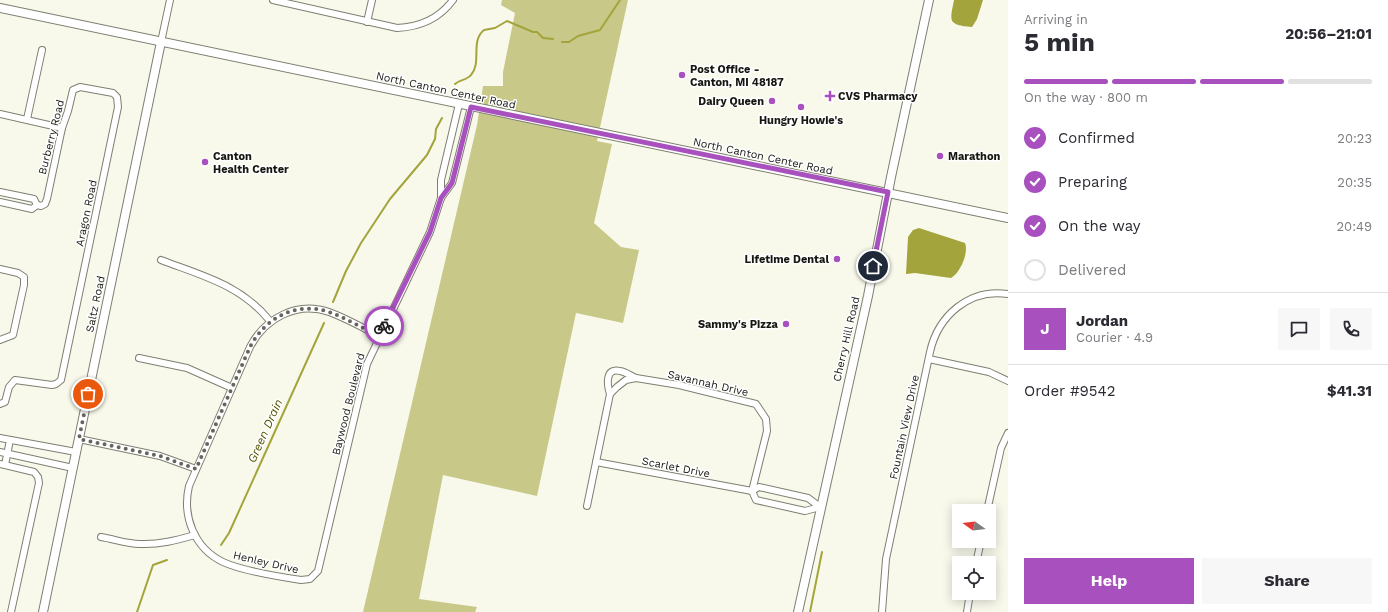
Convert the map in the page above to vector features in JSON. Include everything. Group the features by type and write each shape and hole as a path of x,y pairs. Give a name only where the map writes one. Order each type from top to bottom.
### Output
{"main road":[{"name":"Cherry Hill Road","path":"798,612 868,296 888,192 929,0"},
{"name":"North Canton Center Road","path":"0,8 1008,218"},
{"name":"Saltz Road","path":"43,612 161,42"}],"street":[{"name":"Saltz Road","path":"161,42 170,0"},
{"path":"272,0 390,27 404,28 421,24 439,15 453,0"},
{"path":"367,22 372,0"},
{"path":"27,119 42,50"},
{"name":"Aragon Road","path":"0,404 5,402 9,387 15,380 52,386 58,383 62,377 118,102 113,94 80,87 75,88 72,95"},
{"name":"Burberry Road","path":"39,206 47,199 62,128 72,95"},
{"name":"Baywood Boulevard","path":"313,577 320,566 364,374 379,336 430,232 441,198 441,180 459,104"},
{"name":"Baywood Boulevard","path":"441,198 452,183 471,107"},
{"path":"0,114 62,128"},
{"path":"0,192 34,199 39,206 32,209 0,202"},
{"path":"161,260 233,288 252,302 270,321"},
{"path":"0,269 18,273 24,277 24,285 13,335 0,340"},
{"name":"Fountain View Drive","path":"882,612 886,559 928,359 936,332 951,312 965,302 982,295 1008,294"},
{"name":"Henley Drive","path":"313,577 301,580 228,564 210,554 195,535 189,520 186,503 189,486 253,341 270,321 290,312 314,309 333,314 379,336"},
{"path":"139,358 182,367 232,388"},
{"path":"928,359 989,372 1008,380"},
{"name":"Savannah Drive","path":"587,506 610,394 607,385 607,378 611,373 617,370 623,371 636,378 679,385 756,404 766,419 767,431 752,491"},
{"path":"610,394 626,380 636,378"},
{"path":"989,504 1001,448 1008,434"},
{"path":"0,438 76,452"},
{"path":"79,439 160,456 196,469"},
{"path":"10,440 2,465 34,472 38,477 39,483 11,612"},
{"path":"0,452 73,468"},
{"name":"Scarlet Drive","path":"596,462 752,491 759,487 808,498 820,508"},
{"path":"770,503 773,490"},
{"name":"Scarlet Drive","path":"752,491 756,500 805,511 820,508"},
{"path":"101,537 147,544 168,542 195,535"},
{"path":"967,612 969,600"}],"green space":[{"path":"502,0 628,0 597,141 612,144 594,223 621,247 639,250 623,323 576,313 537,496 443,475 419,599 477,607 475,612 363,612 477,125 483,86 503,86 503,72 515,13 501,5"}],"shaded area":[{"path":"954,0 983,0 977,19 972,27 958,25 952,21 951,17"},
{"path":"919,228 965,243 966,252 963,262 958,272 951,278 915,273 906,274 908,237 913,230"}],"waterway":[{"name":"Green Drain","path":"562,42 569,42 578,36 600,30 620,0"},
{"name":"Green Drain","path":"455,84 469,77 474,70 478,40 484,30 495,28 507,21 533,32 537,32 543,38 553,39"},
{"name":"Green Drain","path":"333,302 346,271 361,243 390,199 427,155 435,139 436,129 442,118"},
{"name":"Green Drain","path":"221,545 229,533 324,323"},
{"path":"810,612 822,552"},
{"name":"Green Drain","path":"137,612 153,565 167,560"}],"way so far":[{"path":"88,394 79,439 160,456 196,469 250,347 261,330 270,321 290,312 314,309 329,312 379,336 384,326"}],"place":[{"name":"Post Office - Canton, MI 48187","path":"682,75"},
{"name":"CVS Pharmacy","path":"830,96"},
{"name":"Dairy Queen","path":"772,101"},
{"name":"Hungry Howie's","path":"801,107"},
{"name":"Marathon","path":"940,156"},
{"name":"Canton Health Center","path":"205,162"},
{"name":"Lifetime Dental","path":"837,259"},
{"name":"Sammy's Pizza","path":"786,324"}],"route":[{"path":"384,326 430,232 441,198 452,183 471,107 837,183 888,192 873,266"}]}
